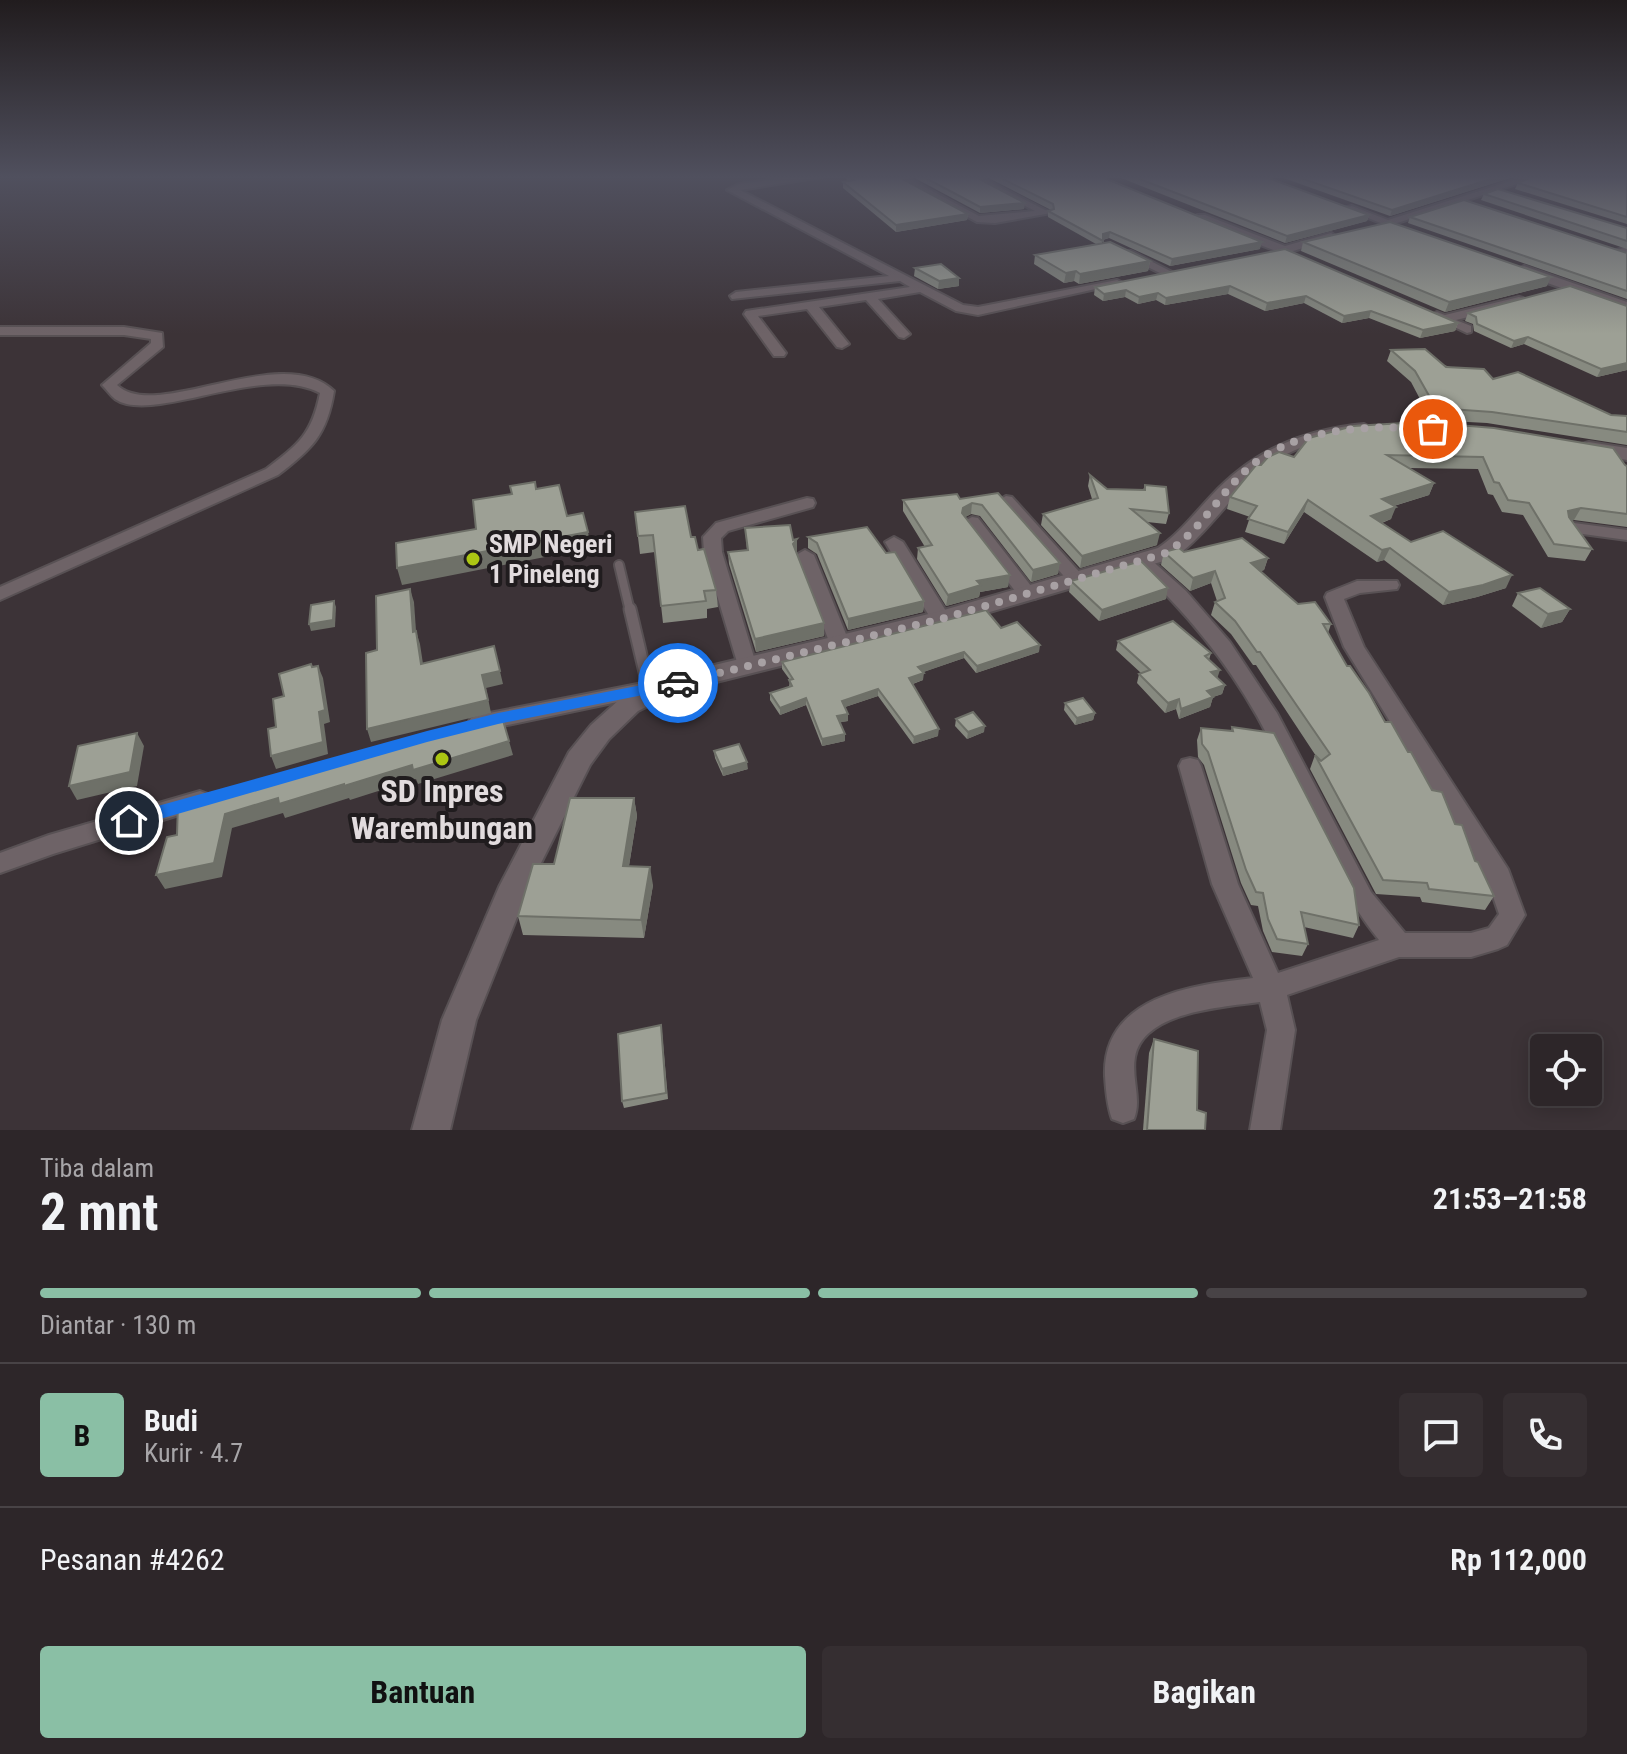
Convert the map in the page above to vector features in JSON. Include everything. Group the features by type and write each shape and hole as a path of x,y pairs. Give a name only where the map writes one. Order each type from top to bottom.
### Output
{"street":[{"path":"806,229 919,289 960,308 978,311 1126,282"},
{"path":"1228,229 1298,256"},
{"path":"1253,256 1365,229"},
{"path":"1406,229 1416,232"},
{"path":"1600,247 1623,253"},
{"path":"1120,250 1174,272 1140,279"},
{"path":"1515,267 1627,307"},
{"path":"736,296 899,278"},
{"path":"1544,295 1572,287"},
{"path":"779,353 750,314 919,289"},
{"path":"869,296 904,334"},
{"path":"1444,319 1530,299"},
{"path":"810,305 842,344"},
{"path":"1420,308 1467,329"},
{"path":"0,331 124,331 157,336 158,344 109,385 113,394 121,397 150,400 253,381 301,378 319,382 327,391 327,404 322,421 300,451 257,481 0,594"},
{"path":"457,729 747,667 941,619 1142,561 1178,546 1252,465 1271,454 1329,432 1385,428"},
{"path":"1568,445 1622,459"},
{"path":"1006,501 1077,580"},
{"path":"747,667 713,552 712,537 722,527 807,503"},
{"path":"972,522 1028,595"},
{"path":"1574,528 1627,535"},
{"path":"894,542 941,619"},
{"path":"805,555 840,644"},
{"path":"1142,561 1179,595 1223,647 1266,713 1362,900 1399,945"},
{"path":"1123,1108 1121,1071 1124,1046 1154,1012 1182,1002 1271,988 1399,945 1471,945 1498,937 1512,915 1499,876 1354,647 1334,597 1357,587 1390,585"},
{"path":"431,1130 459,1020 514,887 579,759 600,732 629,705 659,687"},
{"path":"1190,766 1225,884 1271,988 1281,1030 1265,1130"},
{"path":"0,863 49,845 223,793"}],"lane":[{"path":"619,565 659,687"}],"building":[{"path":"1081,229 1229,229 1262,242 1172,259 1110,232 1103,234 1103,241"},
{"path":"1268,229 1315,229 1287,236"},
{"path":"1361,229 1410,229 1551,277 1449,302 1303,242"},
{"path":"1444,229 1552,229 1627,253 1627,291"},
{"path":"1590,229 1627,229 1627,241"},
{"path":"1110,242 1150,261 1080,274 1076,271 1066,273 1035,255"},
{"path":"1285,249 1458,323 1423,330 1371,311 1344,316 1306,296 1267,303 1230,286 1166,298 1158,293 1139,297 1126,290 1104,294 1095,287"},
{"path":"941,264 959,278 939,281 915,268"},
{"path":"1570,286 1627,306 1627,363 1601,369 1528,337 1514,341 1477,324 1476,317 1468,313"},
{"path":"1425,349 1446,367 1484,369 1493,379 1518,372 1611,415 1627,416 1627,432 1492,412 1436,408 1415,371 1391,350"},
{"path":"1421,422 1494,428 1613,448 1627,466 1627,514 1581,508 1568,511 1592,549 1554,544 1529,503 1508,500 1499,483 1494,482 1483,457 1387,455 1434,483 1382,499 1396,507 1371,516 1411,542 1443,531 1512,575 1449,592 1390,548 1382,550 1308,500 1288,532 1248,519 1257,506 1230,497 1256,465 1261,465 1279,452 1294,457 1309,438 1353,426"},
{"path":"1090,475 1107,489 1145,490 1145,485 1166,487 1169,513 1131,509 1160,533 1082,556 1043,514 1098,498"},
{"path":"535,482 536,489 559,485 567,516 583,513 588,532 397,568 396,543 476,529 473,500 512,494 510,486"},
{"path":"998,493 1060,563 1033,570 982,505 972,503 963,508 962,513 1010,575 977,581 981,585 948,595 918,548 932,545 903,500 957,494 960,499"},
{"path":"685,506 691,537 695,537 698,550 704,549 716,590 704,591 706,601 661,606 653,535 638,536 635,512"},
{"path":"790,525 793,540 797,539 793,544 824,623 755,639 728,552 748,550 745,528"},
{"path":"867,527 886,553 895,552 924,601 848,619 817,543 808,537"},
{"path":"1242,538 1268,558 1251,563 1298,604 1315,602 1331,624 1323,624 1347,666 1369,693 1385,722 1391,722 1432,790 1442,792 1455,824 1462,825 1475,861 1494,896 1429,889 1427,883 1383,880 1315,755 1321,761 1330,754 1260,652 1215,602 1225,598 1215,571 1193,578 1164,552 1179,548 1184,552"},
{"path":"1141,561 1168,588 1102,610 1071,581"},
{"path":"1540,588 1570,609 1548,614 1518,593"},
{"path":"410,589 413,632 416,631 421,664 494,646 500,671 482,675 488,700 367,729 366,653 377,650 376,596"},
{"path":"334,601 333,620 309,624 311,605"},
{"path":"986,610 1001,628 1017,622 1040,645 977,666 964,652 918,667 924,673 909,678 939,729 914,737 878,689 842,701 848,714 837,716 845,734 822,739 806,698 780,708 770,693 792,686 789,680 793,679 782,662"},
{"path":"1173,621 1211,653 1205,656 1220,670 1211,672 1225,685 1207,691 1213,697 1181,709 1179,699 1168,703 1139,674 1150,670 1118,641"},
{"path":"311,664 312,667 318,666 325,710 319,712 323,742 271,756 268,729 276,727 273,699 284,696 279,674"},
{"path":"1083,698 1095,713 1077,718 1065,703"},
{"path":"973,712 985,726 968,732 956,719"},
{"path":"502,717 509,741 413,770 412,765 279,804 278,798 225,814 214,863 156,875 167,837 177,835 178,804 361,752"},
{"path":"1232,727 1274,733 1354,888 1359,925 1301,912 1308,944 1277,939 1268,919 1263,893 1256,892 1246,870 1208,752 1202,744 1201,728 1233,731"},
{"path":"137,733 130,772 69,786 78,746"},
{"path":"739,744 747,762 722,769 714,751"},
{"path":"570,798 634,798 623,866 650,867 641,920 518,916 533,864 554,864"},
{"path":"661,1025 666,1093 622,1101 618,1034"},
{"path":"1154,1039 1198,1051 1197,1110 1206,1113 1205,1130 1147,1130"}],"way so far":[{"path":"678,683 941,619 1166,553 1194,530 1252,465 1271,454 1329,432 1371,428 1433,429"}],"place":[{"name":"SMP Negeri 1 Pineleng","path":"473,559"},
{"name":"SD Inpres Warembungan","path":"442,759"}],"route":[{"path":"129,821 498,719 678,683"}]}
